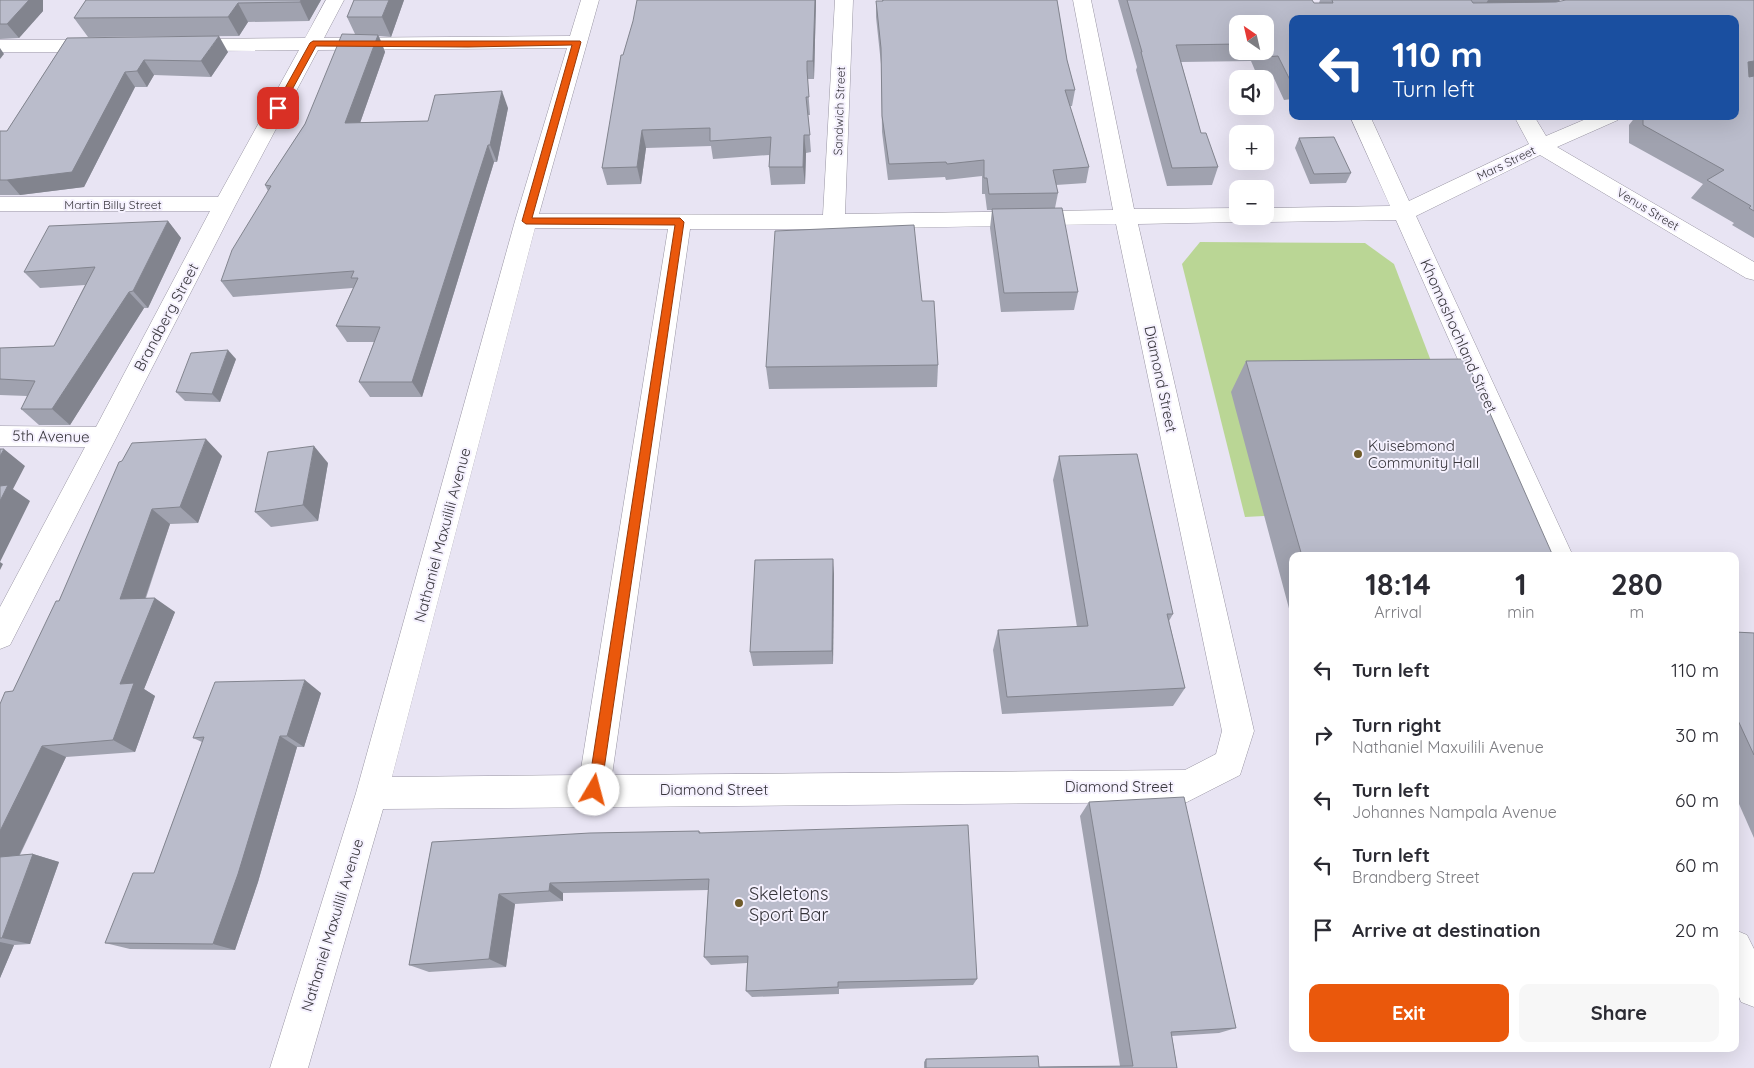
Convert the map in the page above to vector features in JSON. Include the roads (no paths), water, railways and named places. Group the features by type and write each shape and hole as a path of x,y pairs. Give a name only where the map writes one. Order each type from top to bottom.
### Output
{"street":[{"name":"Brandberg Street","path":"0,636 225,204 335,0"},
{"name":"Nathaniel Maxuilili Avenue","path":"289,1068 372,793 526,221 590,0"},
{"name":"Sandwich Street","path":"834,222 844,0"},
{"name":"Diamond Street","path":"372,793 1187,786 1229,764 1238,731 1125,217 1082,0"},
{"path":"166,45 577,42"},
{"path":"0,46 118,46"},
{"name":"Khomashochland Street","path":"1362,120 1557,552"},
{"path":"1526,120 1541,146"},
{"name":"Mars Street","path":"1403,213 1541,146 1602,120"},
{"name":"Venus Street","path":"1541,146 1754,272"},
{"name":"Martin Billy Street","path":"0,204 225,204"},
{"path":"1274,215 1403,213"},
{"path":"526,221 834,222 1229,215"},
{"path":"594,790 680,222"},
{"name":"5th Avenue","path":"0,436 103,437"},
{"path":"1739,956 1754,989"}],"place":[{"name":"Kuisebmond Community Hall","path":"1358,454"},
{"name":"Skeletons Sport Bar","path":"739,903"}]}
